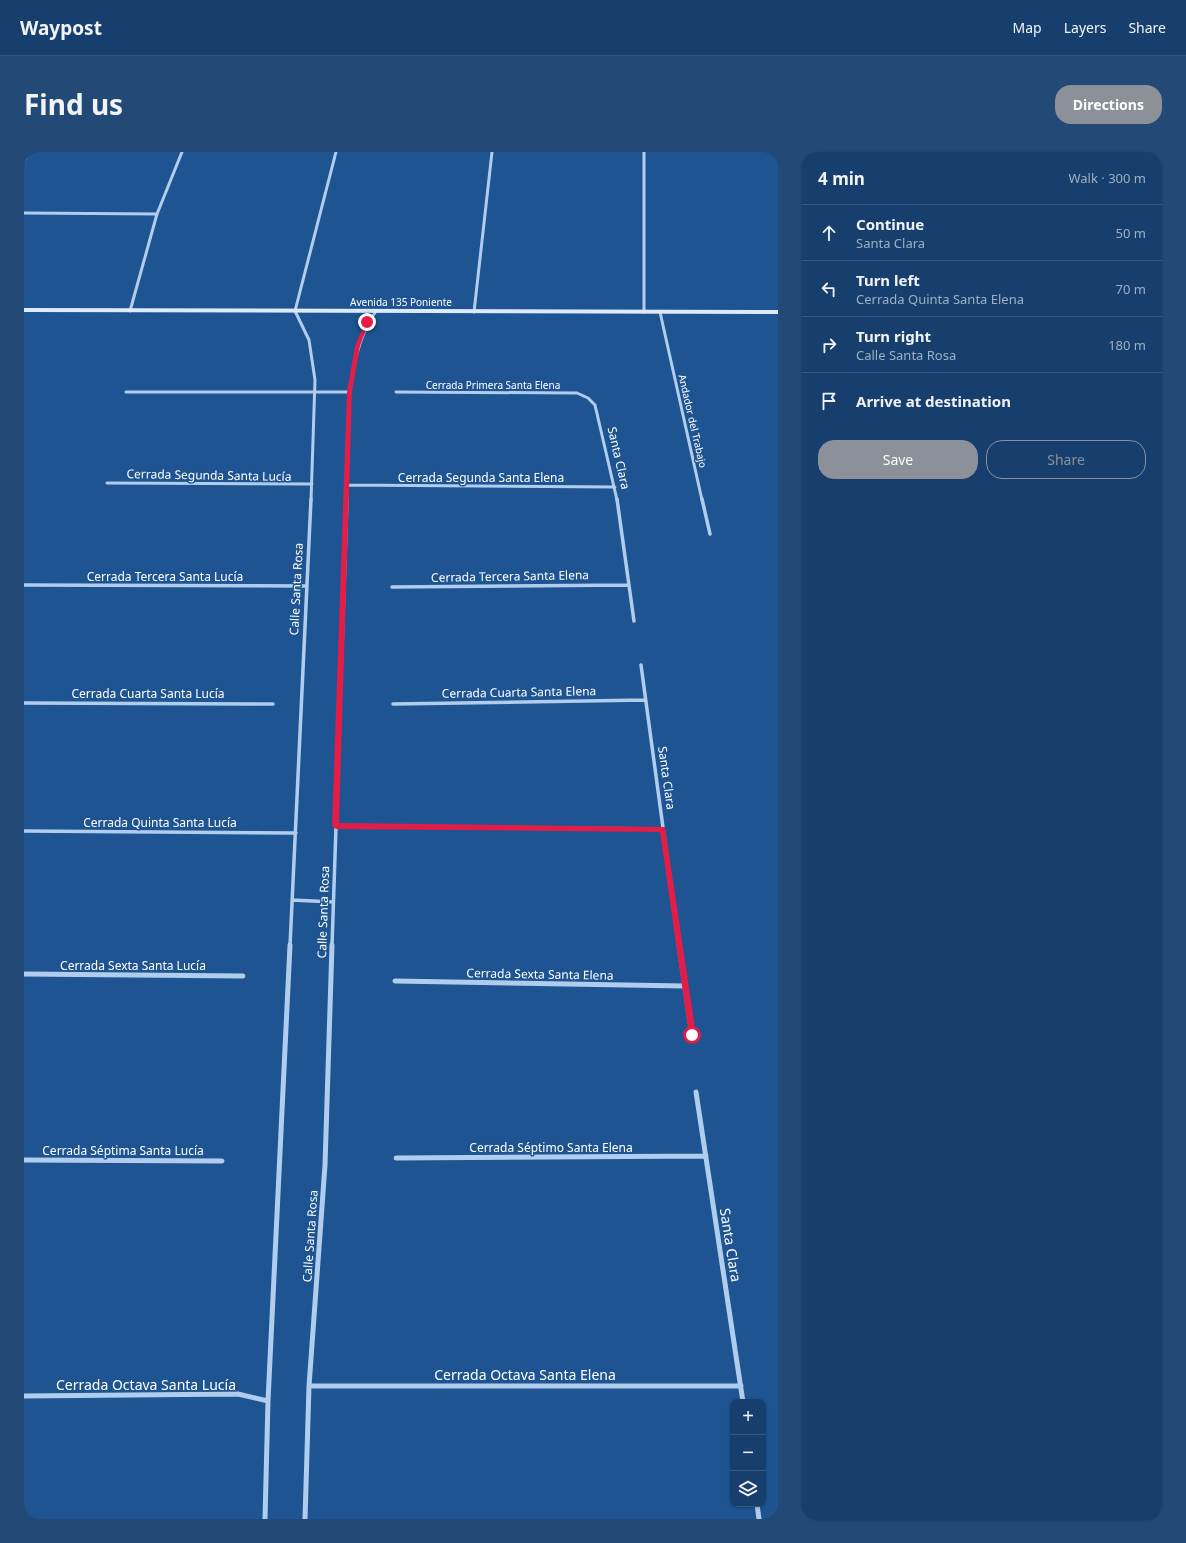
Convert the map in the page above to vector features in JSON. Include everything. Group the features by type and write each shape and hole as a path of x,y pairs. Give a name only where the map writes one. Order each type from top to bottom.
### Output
{"main road":[{"name":"Avenida 135 Poniente","path":"24,310 778,312"}],"street":[{"path":"24,161 28,152"},
{"path":"130,311 157,214 182,152"},
{"path":"295,311 336,152"},
{"path":"474,312 492,152"},
{"path":"644,152 644,312"},
{"path":"24,213 157,214"},
{"name":"Calle Santa Rosa","path":"265,1519 268,1401 316,392 314,364 309,340 295,311"},
{"name":"Calle Santa Rosa","path":"305,1519 309,1386 325,1165 350,392 361,334 367,322 376,311"},
{"name":"Andador del Trabajo","path":"660,312 710,534"},
{"path":"126,392 350,392"},
{"name":"Cerrada Primera Santa Elena","path":"396,392 577,393 588,398"},
{"name":"Santa Clara","path":"588,398 595,405 615,487 634,621"},
{"name":"Cerrada Segunda Santa Lucía","path":"107,483 312,484"},
{"name":"Cerrada Segunda Santa Elena","path":"346,485 615,487"},
{"name":"Cerrada Tercera Santa Lucía","path":"24,585 307,586"},
{"name":"Cerrada Tercera Santa Elena","path":"392,587 628,585"},
{"name":"Santa Clara","path":"641,665 684,986 692,1035"},
{"name":"Cerrada Cuarta Santa Elena","path":"393,704 645,700"},
{"name":"Cerrada Cuarta Santa Lucía","path":"24,703 273,704"},
{"path":"336,826 663,829"},
{"name":"Cerrada Quinta Santa Lucía","path":"24,831 296,833"},
{"path":"292,900 334,902"},
{"name":"Cerrada Sexta Santa Lucía","path":"24,974 243,976"},
{"name":"Cerrada Sexta Santa Elena","path":"395,982 684,986"},
{"name":"Santa Clara","path":"696,1092 743,1399"},
{"name":"Cerrada Séptimo Santa Elena","path":"396,1158 706,1156"},
{"name":"Cerrada Séptima Santa Lucía","path":"24,1160 222,1161"},
{"name":"Cerrada Octava Santa Elena","path":"309,1386 741,1386"},
{"name":"Cerrada Octava Santa Lucía","path":"24,1396 238,1394 268,1401"},
{"path":"758,1507 760,1519"}],"route":[{"path":"367,322 361,334 358,346 350,392 336,826 663,829 692,1035"}]}
